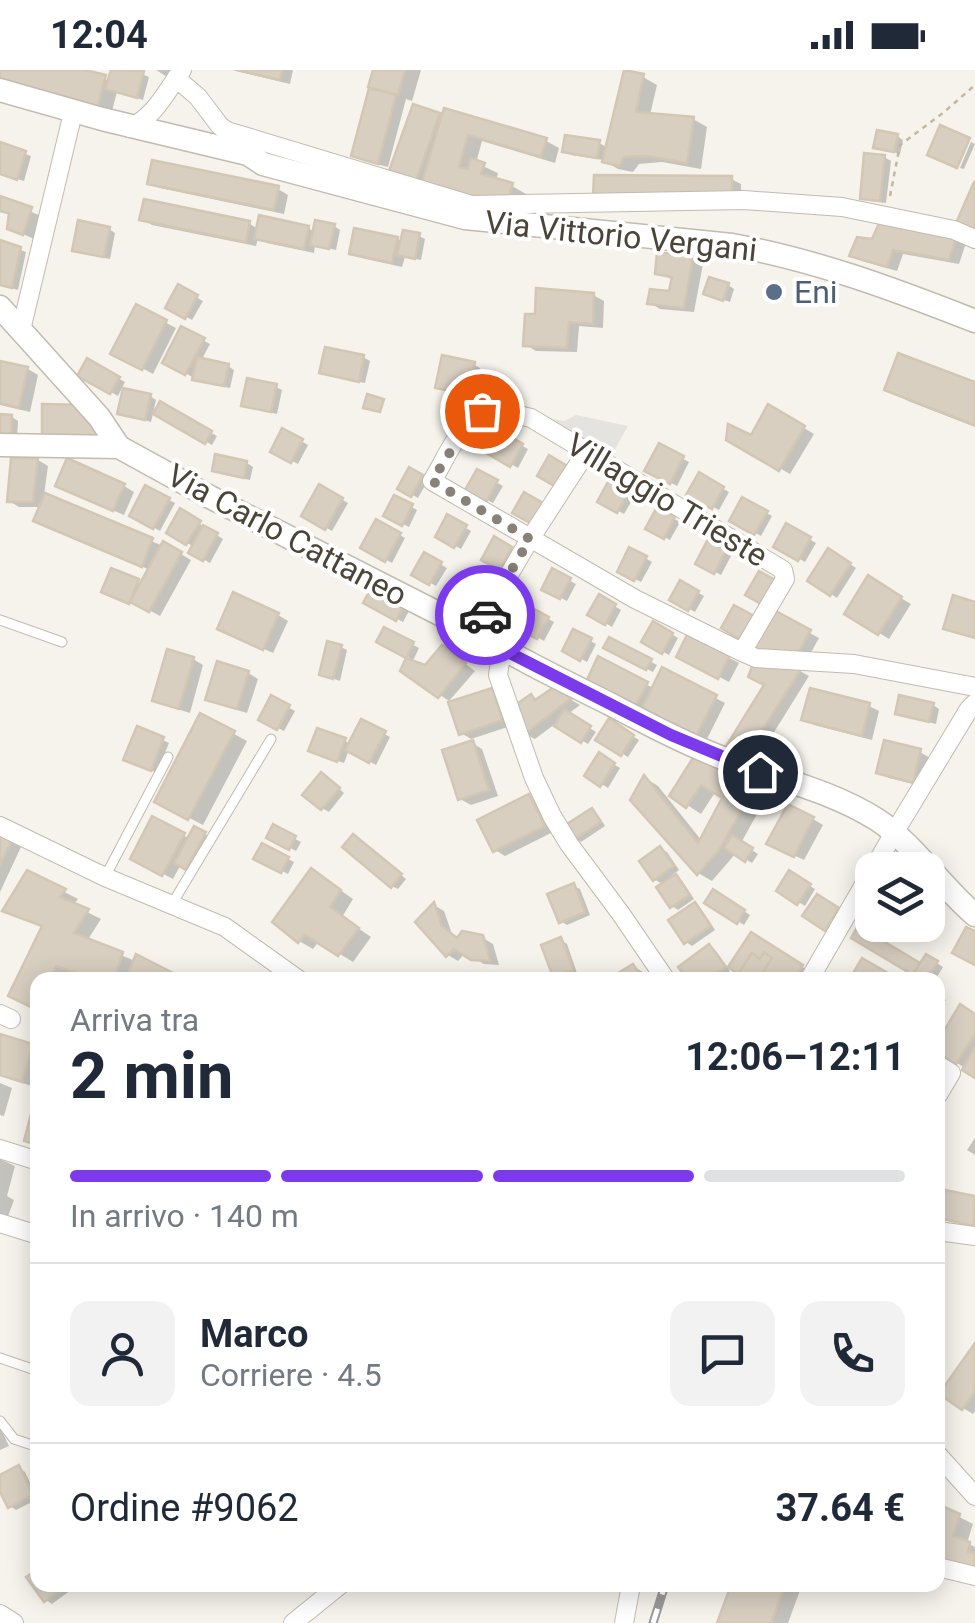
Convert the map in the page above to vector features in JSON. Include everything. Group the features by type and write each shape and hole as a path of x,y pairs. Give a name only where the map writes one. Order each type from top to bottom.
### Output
{"street":[{"path":"116,126 142,122 175,79"},
{"path":"116,126 175,79"},
{"path":"170,136 164,116 175,79"},
{"path":"175,79 191,89 226,131 472,205 744,200 842,207 954,230 975,239"},
{"name":"Via Vittorio Vergani","path":"0,90 246,166 263,164"},
{"name":"Via Vittorio Vergani","path":"0,103 71,121 170,136 248,154 263,164 465,218 732,245 772,253 871,282 975,321"},
{"path":"21,330 71,121"},
{"name":"Via Carlo Cattaneo","path":"0,307 99,417 119,447 698,748 856,808 894,833 975,915"},
{"name":"Villaggio Trieste","path":"494,409 532,418 783,570 786,579 742,652 635,599 530,539 432,481 469,422 482,411 494,409"},
{"path":"0,444 119,447"},
{"path":"475,632 586,451"},
{"path":"506,651 498,675 534,778 552,816 661,972"},
{"path":"742,652 756,658 854,664 975,687"},
{"path":"814,972 975,703"},
{"path":"0,826 105,877 224,927 288,972"},
{"path":"0,1149 30,1158"},
{"path":"0,1224 30,1233"},
{"path":"945,1232 975,1236"},
{"path":"945,1464 975,1496"},
{"path":"945,1569 975,1576"},
{"path":"294,1623 332,1592"},
{"path":"624,1623 630,1592"},
{"path":"0,1614 14,1623"}],"lane":[{"path":"0,620 62,642"},
{"path":"172,905 271,739"},
{"path":"105,877 168,757"},
{"path":"0,1358 30,1367"},
{"path":"0,1420 14,1439 30,1444"}],"path":[{"path":"886,216 900,146 975,84"}],"shaded area":[{"path":"576,415 628,426 610,458 541,417 564,421"}],"building":[{"path":"0,70 85,70 106,75 97,109 0,85"},
{"path":"111,70 144,71 137,98 105,89"},
{"path":"237,70 282,70 280,80"},
{"path":"373,70 405,70 398,95 368,87"},
{"path":"624,70 644,74 636,112 694,117 687,163 646,156 624,157 619,166 602,162"},
{"path":"369,88 396,95 378,164 351,156"},
{"path":"413,104 440,113 416,181 389,171"},
{"path":"444,108 547,138 541,157 468,135 459,167 468,169 471,158 485,163 481,174 513,183 507,203 470,201 421,186"},
{"path":"940,125 970,138 957,168 927,155"},
{"path":"877,130 898,134 894,152 873,148"},
{"path":"565,135 600,140 597,158 562,152"},
{"path":"0,142 26,151 17,180 0,174"},
{"path":"864,153 885,155 880,201 860,199"},
{"path":"152,160 279,186 274,210 147,184"},
{"path":"594,175 732,176 732,198 593,197"},
{"path":"975,182 975,231 956,223"},
{"path":"0,196 32,207 23,235 7,229 9,213 0,211"},
{"path":"144,199 250,221 246,242 139,220"},
{"path":"259,215 309,226 304,249 254,239"},
{"path":"881,219 957,235 949,260 893,250 887,267 849,256 857,237 872,239"},
{"path":"78,220 110,227 104,257 72,251"},
{"path":"315,220 335,224 329,249 310,245"},
{"path":"354,228 398,237 392,263 349,254"},
{"path":"403,230 420,233 415,259 397,255"},
{"path":"0,240 21,247 12,288 0,285"},
{"path":"657,252 693,256 684,308 647,304 650,289 669,291 672,277 655,274"},
{"path":"709,277 729,283 723,301 703,294"},
{"path":"178,284 198,295 185,319 165,308"},
{"path":"536,288 594,293 593,324 569,322 567,348 523,346 525,314 535,314"},
{"path":"136,304 167,320 142,370 110,354"},
{"path":"181,326 205,338 185,375 162,363"},
{"path":"325,347 364,355 359,382 319,373"},
{"path":"898,353 975,382 975,425 884,390"},
{"path":"442,355 475,362 468,394 435,388"},
{"path":"197,357 229,364 224,386 192,380"},
{"path":"87,358 120,377 110,394 77,376"},
{"path":"0,361 28,367 19,408 0,403"},
{"path":"247,378 277,384 271,412 241,406"},
{"path":"123,388 151,394 145,420 117,414"},
{"path":"367,394 384,399 380,412 363,408"},
{"path":"160,401 212,431 205,444 153,414"},
{"path":"42,404 84,405 102,438 42,435"},
{"path":"768,404 805,426 779,471 726,440 728,424 751,435"},
{"path":"0,414 12,415 11,437 0,436"},
{"path":"282,428 303,439 291,463 270,452"},
{"path":"501,431 523,444 510,467 488,454"},
{"path":"659,443 684,456 670,484 644,471"},
{"path":"215,454 247,461 244,478 212,471"},
{"path":"549,455 569,467 558,488 537,476"},
{"path":"11,458 38,458 33,502 7,502"},
{"path":"67,458 125,484 113,511 55,486"},
{"path":"409,467 423,475 411,497 397,489"},
{"path":"477,469 498,480 486,502 465,490"},
{"path":"699,472 724,487 712,509 686,495"},
{"path":"609,480 629,491 617,513 597,502"},
{"path":"319,484 343,498 325,530 301,516"},
{"path":"145,485 170,498 153,529 129,516"},
{"path":"524,492 543,503 532,524 512,513"},
{"path":"45,493 153,538 142,567 33,521"},
{"path":"394,495 413,504 402,526 383,516"},
{"path":"742,497 768,511 754,535 729,521"},
{"path":"657,507 675,516 664,539 645,529"},
{"path":"180,508 201,521 186,545 166,533"},
{"path":"447,514 467,525 454,548 435,537"},
{"path":"376,519 401,533 385,562 360,548"},
{"path":"786,523 811,537 798,561 773,547"},
{"path":"203,525 218,533 203,561 188,553"},
{"path":"494,536 512,547 499,570 481,560"},
{"path":"163,541 182,552 149,612 130,602"},
{"path":"707,541 726,550 714,574 695,564"},
{"path":"629,547 647,556 634,581 617,572"},
{"path":"828,548 851,563 830,596 807,581"},
{"path":"424,552 442,562 429,585 411,575"},
{"path":"111,568 139,579 129,604 101,592"},
{"path":"552,568 571,578 560,599 541,590"},
{"path":"759,571 779,582 765,606 745,595"},
{"path":"468,574 490,586 478,607 457,595"},
{"path":"868,575 902,597 878,635 844,614"},
{"path":"680,580 699,591 688,611 669,600"},
{"path":"371,588 404,605 396,621 363,603"},
{"path":"233,592 279,613 263,650 217,629"},
{"path":"599,594 616,604 605,625 587,615"},
{"path":"953,595 975,602 975,638 943,629"},
{"path":"525,604 549,617 537,639 513,626"},
{"path":"734,605 754,616 741,640 721,628"},
{"path":"774,610 811,630 797,654 763,655 751,648"},
{"path":"653,621 673,633 662,654 641,642"},
{"path":"384,627 414,642 406,658 376,642"},
{"path":"573,629 592,638 580,661 562,651"},
{"path":"688,633 730,655 718,679 676,657"},
{"path":"609,637 652,659 646,670 603,648"},
{"path":"327,641 342,645 333,679 319,675"},
{"path":"442,645 466,663 438,698 400,671 406,658 425,665"},
{"path":"167,649 194,657 179,709 152,701"},
{"path":"598,656 648,682 635,707 586,682"},
{"path":"217,661 249,671 237,709 205,700"},
{"path":"753,664 801,669 745,757 725,748 764,685 748,677"},
{"path":"662,667 717,695 695,738 641,710"},
{"path":"554,687 572,698 523,735 514,706 531,694 535,700"},
{"path":"492,688 503,720 459,735 448,702"},
{"path":"810,688 870,703 862,736 801,720"},
{"path":"271,695 290,705 277,730 258,720"},
{"path":"899,695 934,703 929,722 895,714"},
{"path":"564,709 591,726 581,743 554,726"},
{"path":"200,713 235,731 188,820 154,802"},
{"path":"609,718 634,735 621,756 595,740"},
{"path":"361,719 386,731 369,763 345,750"},
{"path":"137,726 164,737 151,771 123,760"},
{"path":"317,728 346,738 337,762 308,751"},
{"path":"473,740 489,790 458,800 442,750"},
{"path":"884,740 921,749 913,783 876,773"},
{"path":"599,752 615,763 600,787 584,776"},
{"path":"696,753 756,784 719,850 697,875 630,800 644,775 698,843 722,798 701,785 686,808 669,796"},
{"path":"321,772 340,788 321,810 302,795"},
{"path":"529,794 545,826 493,852 477,820"},
{"path":"788,804 814,817 794,857 766,844"},
{"path":"592,808 601,822 573,840 564,826"},
{"path":"152,816 185,833 162,876 130,859"},
{"path":"273,824 296,836 289,850 266,838"},
{"path":"194,826 206,832 186,870 174,863"},
{"path":"0,834 12,840 0,865"},
{"path":"353,834 402,874 391,888 342,847"},
{"path":"732,835 753,848 745,862 724,848"},
{"path":"262,843 289,857 281,873 253,859"},
{"path":"660,846 674,866 653,881 639,861"},
{"path":"311,868 341,890 330,907 359,928 338,956 305,935 298,943 272,922"},
{"path":"27,870 66,889 60,897 89,909 74,933 123,952 117,972 75,972 56,966 53,972 30,972 30,1007 8,996 42,926 2,911"},
{"path":"789,870 811,884 797,905 776,891"},
{"path":"676,874 690,895 670,908 656,887"},
{"path":"574,883 585,912 559,923 547,894"},
{"path":"713,889 745,910 737,924 704,903"},
{"path":"817,894 839,908 825,931 802,916"},
{"path":"434,902 442,926 457,938 462,931 483,935 490,961 471,960 454,949 446,957 415,922"},
{"path":"695,902 711,926 684,944 668,920"},
{"path":"966,927 975,931 975,965 952,953"},
{"path":"751,932 803,965 799,972 763,972 772,958 764,952 760,959 752,953 739,972 728,967"},
{"path":"561,937 573,970 551,972 541,945"},
{"path":"858,942 885,942 920,963 915,972 908,972"},
{"path":"709,944 726,967 719,972 682,972 678,967"},
{"path":"764,952 772,958 763,972 739,972 752,953 760,959"},
{"path":"136,954 171,972 128,972"},
{"path":"926,954 938,961 932,972 914,972"},
{"path":"862,958 886,972 854,972"},
{"path":"633,964 638,972 620,972"},
{"path":"960,1004 975,1014 975,1034 956,1064 945,1057 945,1029"},
{"path":"0,1034 30,1043 22,1082 0,1075"},
{"path":"975,1047 975,1078 962,1070"},
{"path":"30,1118 30,1143 24,1141"},
{"path":"945,1190 975,1196 974,1226 945,1219"},
{"path":"975,1343 975,1391 962,1410 945,1398 945,1386"},
{"path":"19,1465 30,1497 8,1508 0,1492 0,1475"},
{"path":"945,1507 960,1514 953,1536 970,1542 968,1552 975,1553 975,1569 945,1562"},
{"path":"37,1592 58,1592 44,1602"},
{"path":"728,1592 782,1592 771,1623 717,1623"}],"railway":[{"path":"653,1623 663,1592"}],"way so far":[{"path":"482,411 469,422 432,481 530,539 485,615"}],"place":[{"name":"Eni","path":"774,292"}],"route":[{"path":"485,615 475,632 506,651 671,735 760,772"}]}
